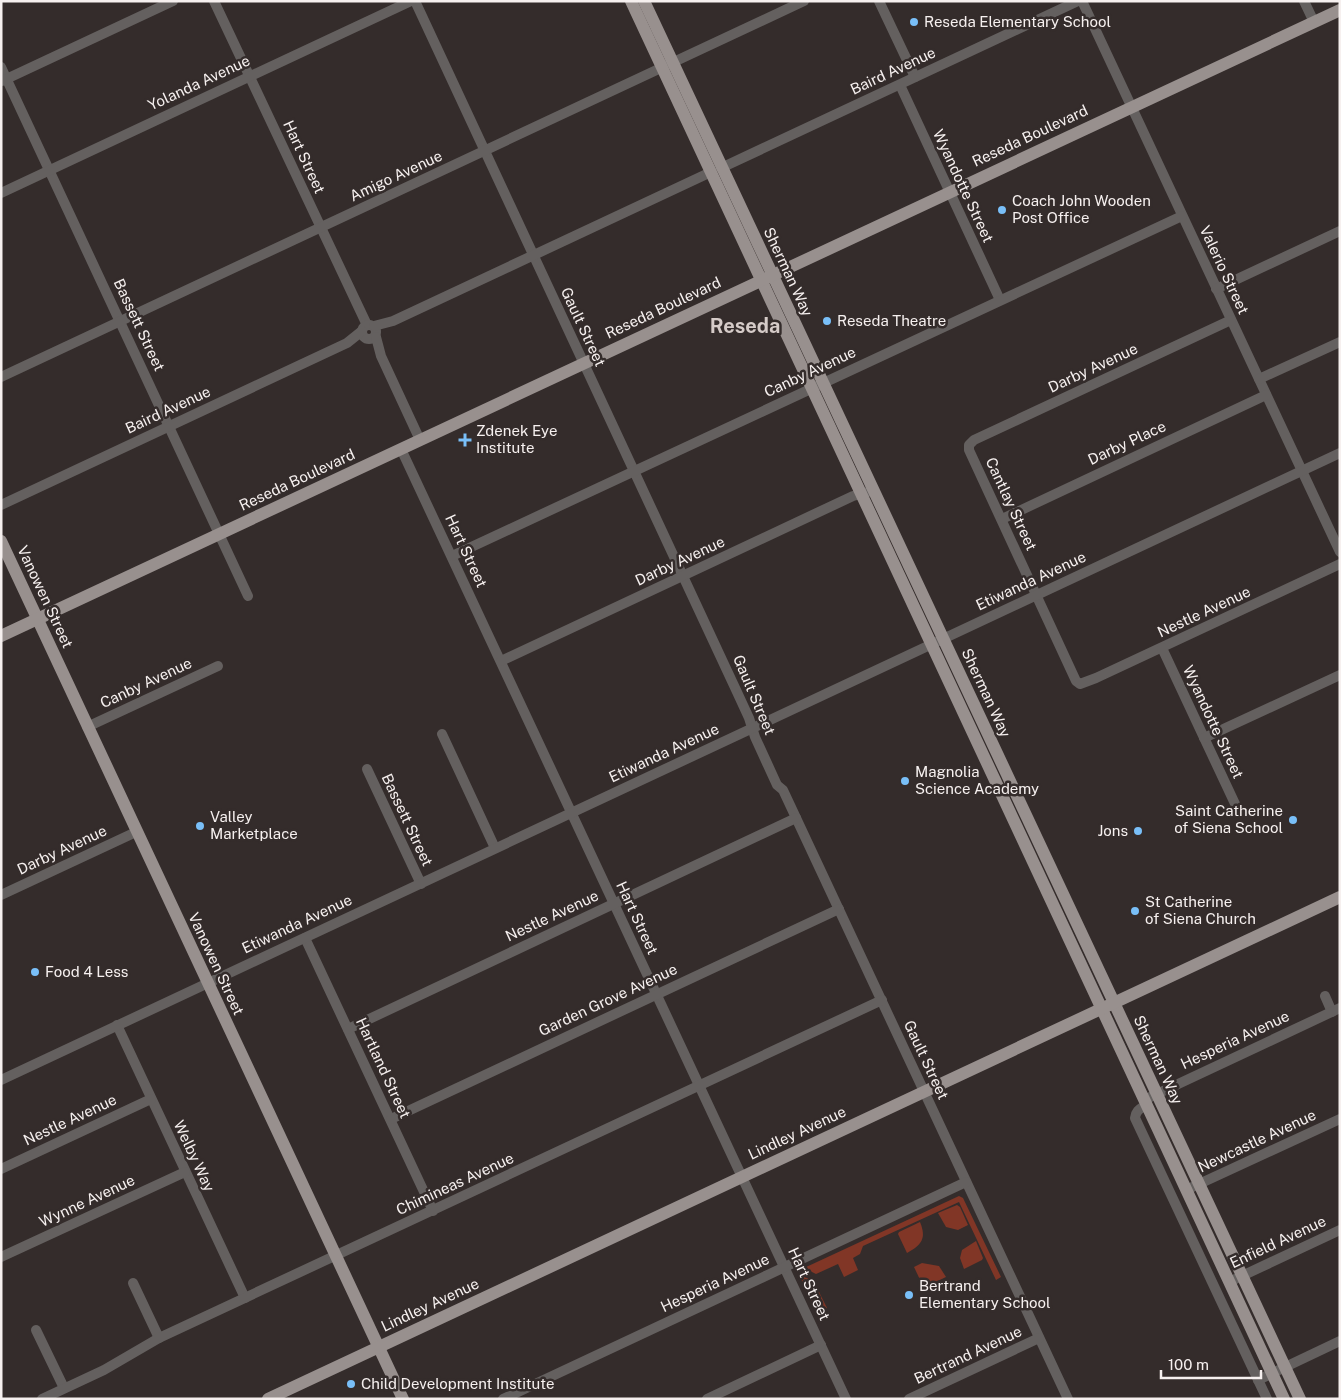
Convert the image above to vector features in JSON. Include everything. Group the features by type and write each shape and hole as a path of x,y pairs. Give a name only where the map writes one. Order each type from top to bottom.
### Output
{"main road":[{"name":"Sherman Way","path":"631,1 667,65 1108,1006 1156,1094 1300,1399"},
{"name":"Sherman Way","path":"644,1 667,65"},
{"name":"Reseda Boulevard","path":"1,636 1340,10"},
{"name":"Vanowen Street","path":"1,542 403,1399"},
{"name":"Lindley Avenue","path":"268,1399 1340,897"},
{"name":"Sherman Way","path":"1108,1006 1145,1102 1284,1399"}],"street":[{"path":"4,80 173,1"},
{"name":"Hart Street","path":"214,1 420,440"},
{"name":"Yolanda Avenue","path":"1,193 411,1"},
{"name":"Gault Street","path":"415,1 683,576 753,728 754,737 777,785 783,790 1068,1399"},
{"name":"Amigo Avenue","path":"1,377 804,1"},
{"path":"879,1 915,78"},
{"name":"Baird Avenue","path":"1,505 1078,1"},
{"name":"Valerio Street","path":"1082,1 1340,552"},
{"path":"1304,1 1314,22"},
{"name":"Bassett Street","path":"1,67 4,80 121,321 248,596"},
{"name":"Wyandotte Street","path":"900,85 1000,300"},
{"name":"Canby Avenue","path":"452,556 1182,216"},
{"path":"1216,289 1340,232"},
{"name":"Darby Avenue","path":"969,445 974,440 1231,320"},
{"path":"1259,379 1340,342"},
{"name":"Darby Place","path":"1002,519 1266,395"},
{"name":"Cantlay Street","path":"969,445 969,450 1076,681 1080,684"},
{"name":"Hart Street","path":"401,449 846,1399"},
{"name":"Etiwanda Avenue","path":"1,1080 1340,453"},
{"name":"Darby Avenue","path":"501,661 867,492"},
{"name":"Nestle Avenue","path":"1080,684 1084,684 1162,648 1340,564"},
{"name":"Wyandotte Street","path":"1162,648 1237,808"},
{"name":"Canby Avenue","path":"87,727 218,666"},
{"path":"1204,738 1340,675"},
{"path":"442,734 495,848"},
{"name":"Bassett Street","path":"367,769 421,884"},
{"name":"Nestle Avenue","path":"348,1028 796,818"},
{"name":"Darby Avenue","path":"1,895 136,832"},
{"name":"Garden Grove Avenue","path":"391,1119 839,909"},
{"name":"Hartland Street","path":"305,938 433,1211"},
{"path":"1325,996 1336,1010"},
{"name":"Chimineas Avenue","path":"42,1399 104,1370 159,1338 882,1000"},
{"name":"Hesperia Avenue","path":"1145,1102 1156,1094 1336,1010"},
{"name":"Welby Way","path":"117,1025 245,1298"},
{"name":"Nestle Avenue","path":"1,1169 151,1099"},
{"name":"Sherman Way","path":"1145,1102 1136,1113 1135,1118 1267,1399"},
{"name":"Newcastle Avenue","path":"1186,1190 1340,1119"},
{"name":"Wynne Avenue","path":"1,1257 185,1172"},
{"name":"Hesperia Avenue","path":"508,1398 966,1182"},
{"name":"Enfield Avenue","path":"1229,1282 1340,1230"},
{"path":"133,1283 159,1338"},
{"path":"36,1330 64,1388"},
{"name":"Bertrand Avenue","path":"909,1399 1039,1338"},
{"path":"1258,1380 1340,1341"},
{"path":"707,1399 821,1346"}],"shaded area":[{"path":"959,1196 963,1198 1001,1277 996,1280 959,1202 863,1246 860,1254 853,1258 858,1270 844,1277 838,1264 816,1274 804,1268"},
{"path":"957,1205 960,1207 968,1225 958,1230 946,1227 938,1213"},
{"path":"920,1222 923,1237 916,1247 907,1253 898,1234"},
{"path":"976,1241 983,1258 964,1269 960,1258 962,1250"},
{"path":"922,1263 939,1266 946,1277 925,1287 923,1286 914,1267"},
{"path":"799,1275 813,1280 827,1308 817,1313"}],"place":[{"name":"Reseda Elementary School","path":"914,22"},
{"name":"Coach John Wooden Post Office","path":"1002,210"},
{"name":"Reseda Theatre","path":"827,321"},
{"name":"Zdenek Eye Institute","path":"465,440"},
{"name":"Magnolia Science Academy","path":"905,781"},
{"name":"Saint Catherine of Siena School","path":"1293,820"},
{"name":"Valley Marketplace","path":"200,826"},
{"name":"Jons","path":"1138,831"},
{"name":"St Catherine of Siena Church","path":"1135,911"},
{"name":"Food 4 Less","path":"35,972"},
{"name":"Bertrand Elementary School","path":"909,1295"},
{"name":"Child Development Institute","path":"351,1384"}],"district":[{"name":"Reseda","path":"745,326"}]}
